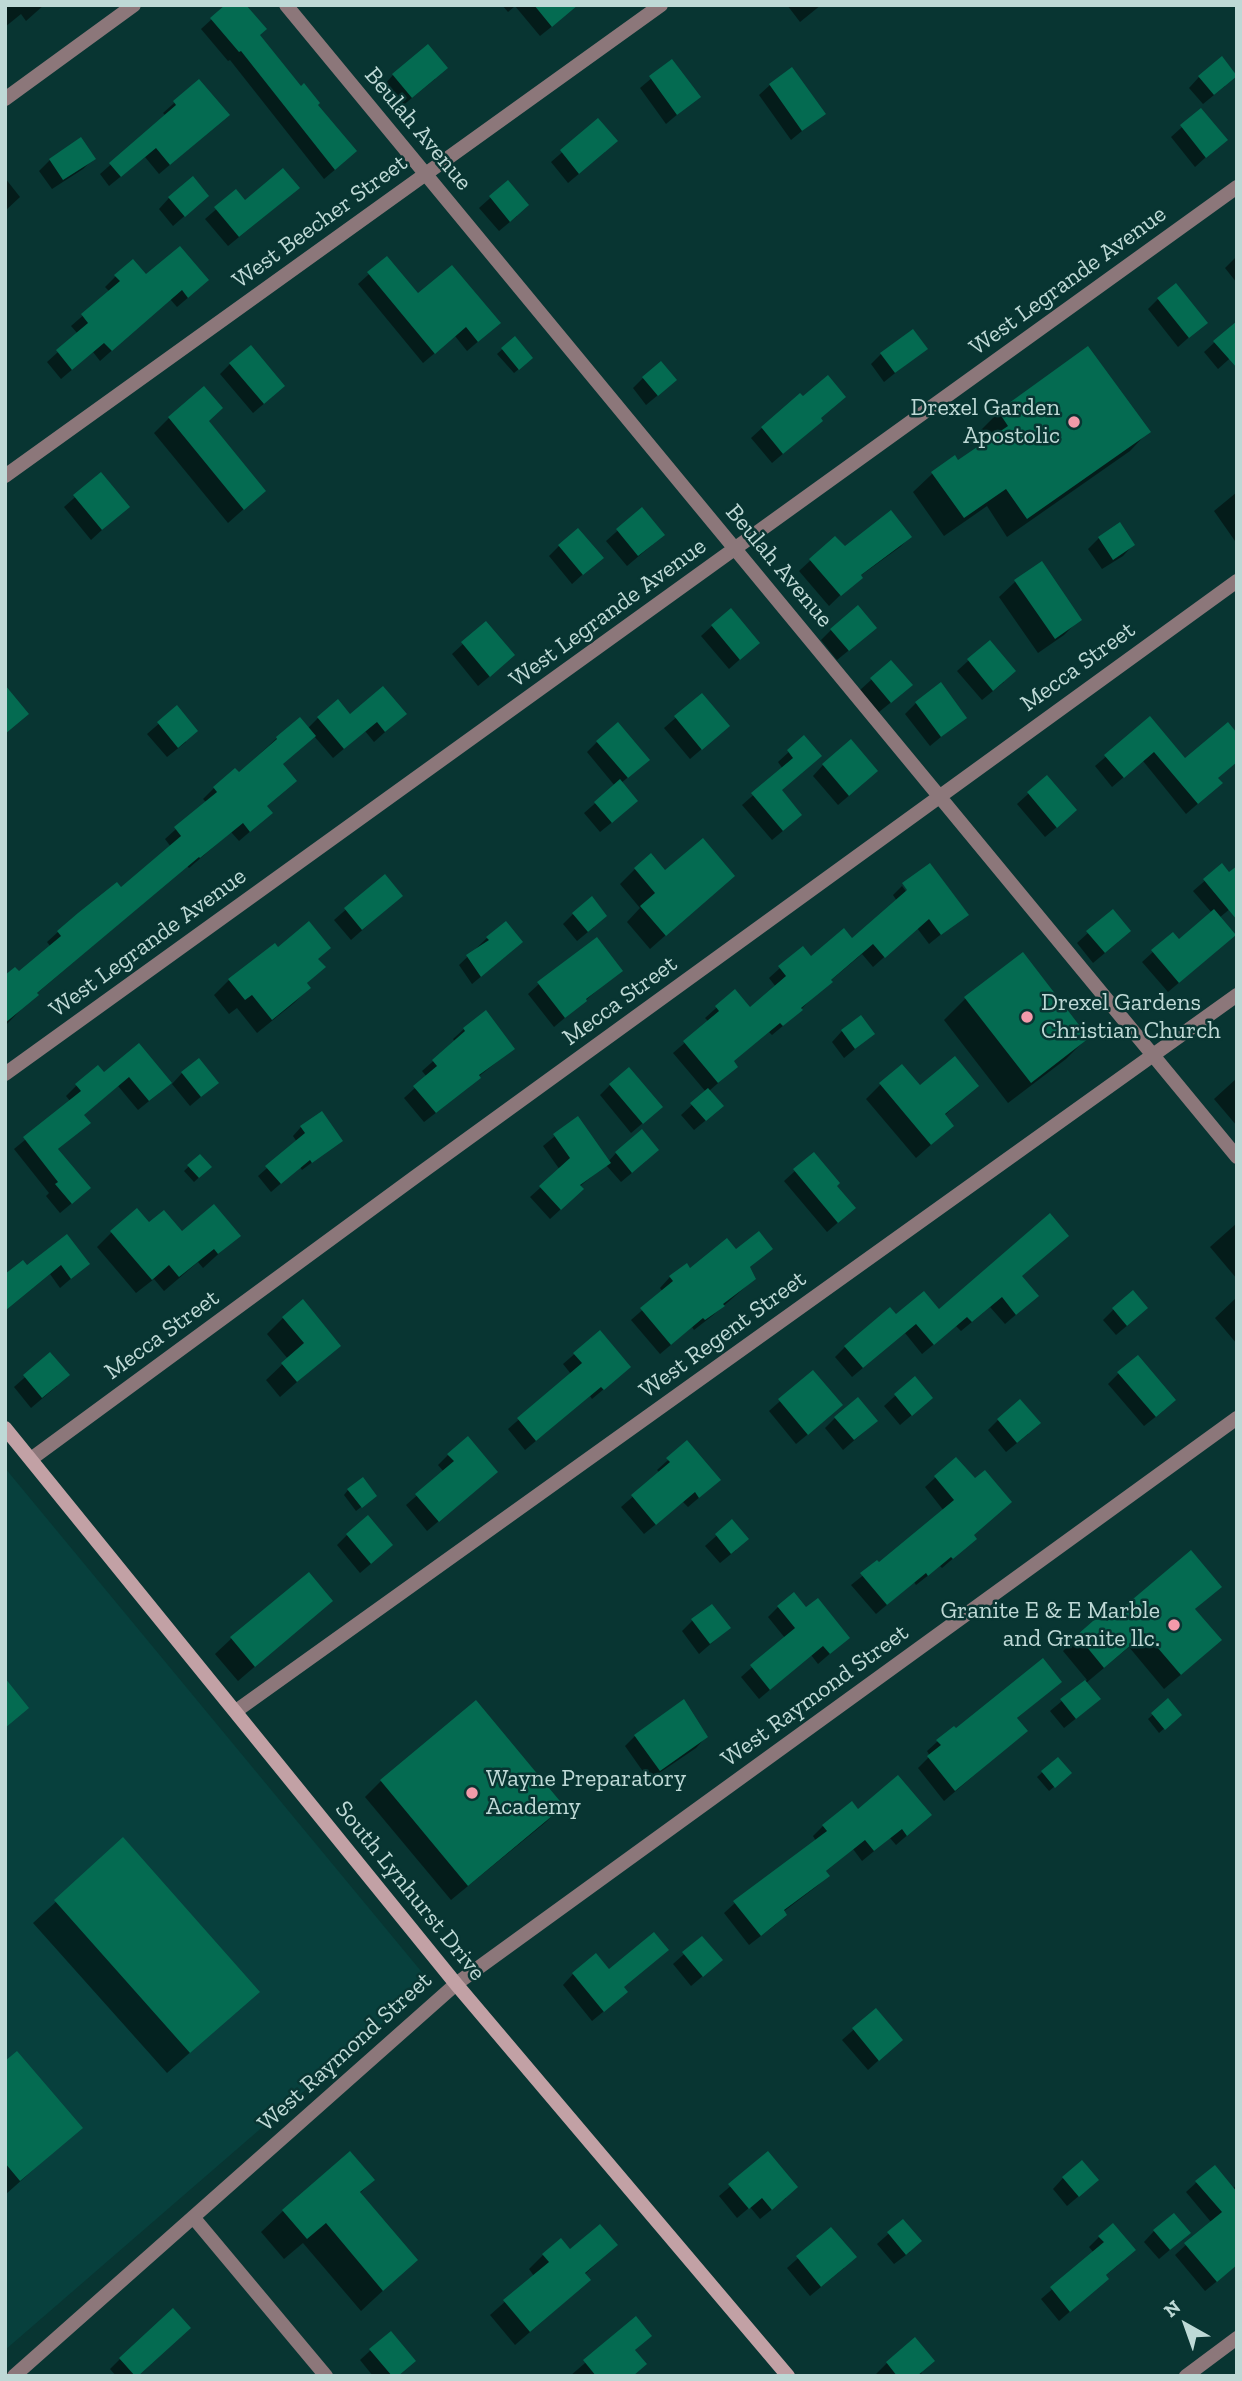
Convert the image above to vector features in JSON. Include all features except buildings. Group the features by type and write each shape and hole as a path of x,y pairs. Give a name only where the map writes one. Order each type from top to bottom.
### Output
{"main road":[{"name":"South Lynhurst Drive","path":"5,1428 456,1984 788,2376"}],"street":[{"path":"5,99 134,5"},
{"name":"Beulah Avenue","path":"286,5 1237,1157"},
{"name":"West Beecher Street","path":"5,477 661,5"},
{"name":"West Legrande Avenue","path":"5,1073 1237,187"},
{"name":"Mecca Street","path":"31,1459 1237,581"},
{"name":"West Regent Street","path":"236,1711 1237,995"},
{"name":"West Raymond Street","path":"14,2376 456,1984 1237,1418"},
{"path":"193,2217 326,2376"},
{"path":"1186,2376 1237,2337"}],"shaded area":[{"path":"5,1468 430,1982 5,2350"}],"place":[{"name":"Drexel Garden Apostolic","path":"1074,422"},
{"name":"Drexel Gardens Christian Church","path":"1027,1017"},
{"name":"Granite E & E Marble and Granite llc.","path":"1174,1625"},
{"name":"Wayne Preparatory Academy","path":"472,1793"}]}
